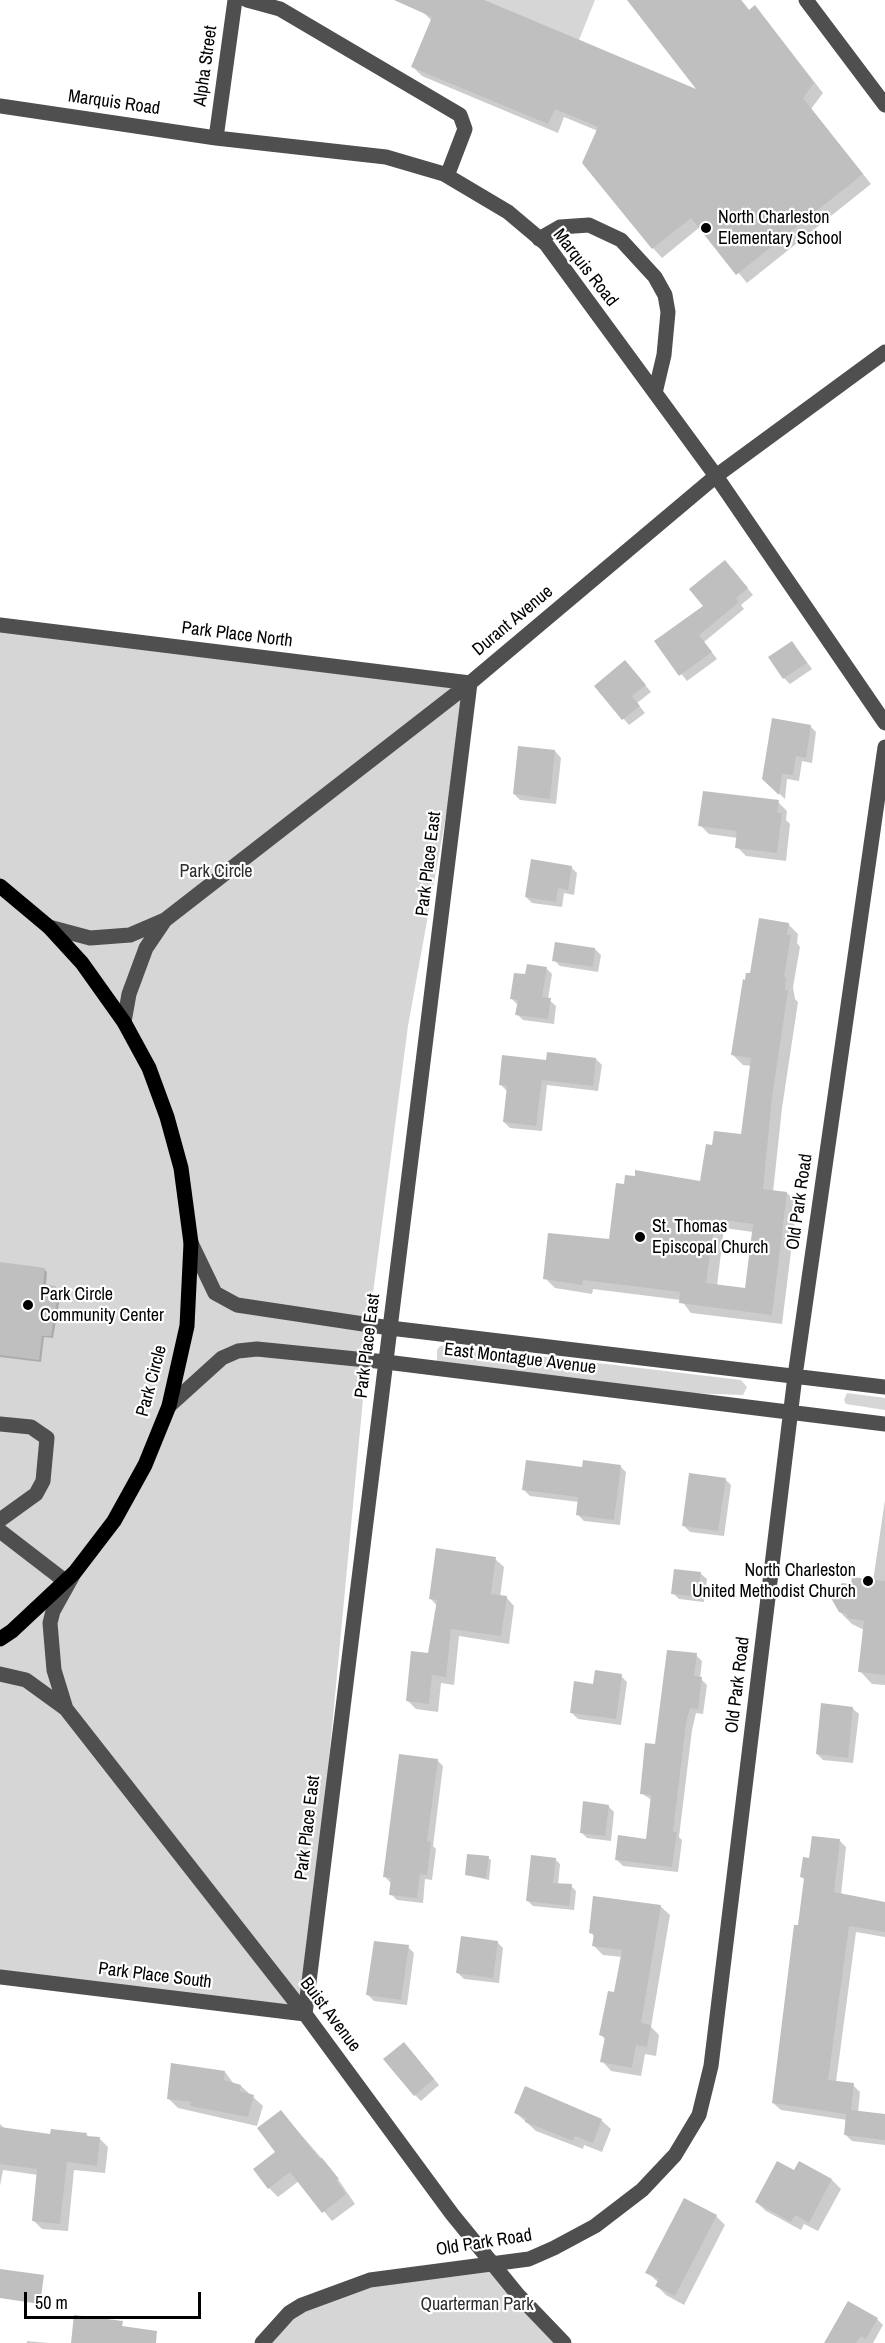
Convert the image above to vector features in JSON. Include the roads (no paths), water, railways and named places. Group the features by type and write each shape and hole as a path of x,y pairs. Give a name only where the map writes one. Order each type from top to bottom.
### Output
{"main road":[{"name":"Park Circle","path":"0,886 49,927 82,963 124,1022 148,1068 168,1117 181,1168 191,1243 187,1326 169,1406 145,1465 114,1521 70,1577 12,1631 0,1639"}],"street":[{"name":"Alpha Street","path":"216,138 235,0"},
{"path":"247,0 280,9 460,115 465,129 447,176"},
{"path":"806,0 885,105"},
{"name":"Marquis Road","path":"0,106 216,138 386,157 447,176 508,212 539,239 655,393 716,476 885,723"},
{"path":"539,239 560,227 589,225 621,240 655,277 664,295 668,312 664,355 655,393"},
{"name":"Durant Avenue","path":"49,927 90,938 130,935 165,920 470,683 716,476 885,352"},
{"name":"Park Place North","path":"0,625 470,683"},
{"name":"Park Place East","path":"305,2013 470,683"},
{"name":"Old Park Road","path":"262,2343 289,2313 325,2295 370,2280 529,2259 595,2226 642,2190 675,2155 699,2115 711,2066 795,1376 885,747"},
{"name":"Durant Avenue","path":"124,1022 129,994 146,948 165,920"},
{"name":"East Montague Avenue","path":"191,1243 215,1293 237,1305 390,1328 885,1387"},
{"name":"East Montague Avenue","path":"169,1406 222,1358 237,1351 257,1349 386,1362 885,1424"},
{"path":"0,1424 31,1427 46,1438 43,1481 36,1494 0,1520"},
{"path":"0,1531 70,1577"},
{"name":"Buist Avenue","path":"66,1708 54,1670 50,1623 53,1611 70,1577"},
{"name":"Buist Avenue","path":"0,1674 26,1680 66,1708 305,2013 452,2214 564,2343"},
{"name":"Park Place South","path":"0,1977 305,2013"}],"place":[{"name":"North Charleston Elementary School","path":"706,228"},
{"name":"St. Thomas Episcopal Church","path":"640,1237"},
{"name":"Park Circle Community Center","path":"28,1305"},
{"name":"North Charleston United Methodist Church","path":"868,1581"}],"park label":[{"name":"Quarterman Park","path":"477,2305"}]}
